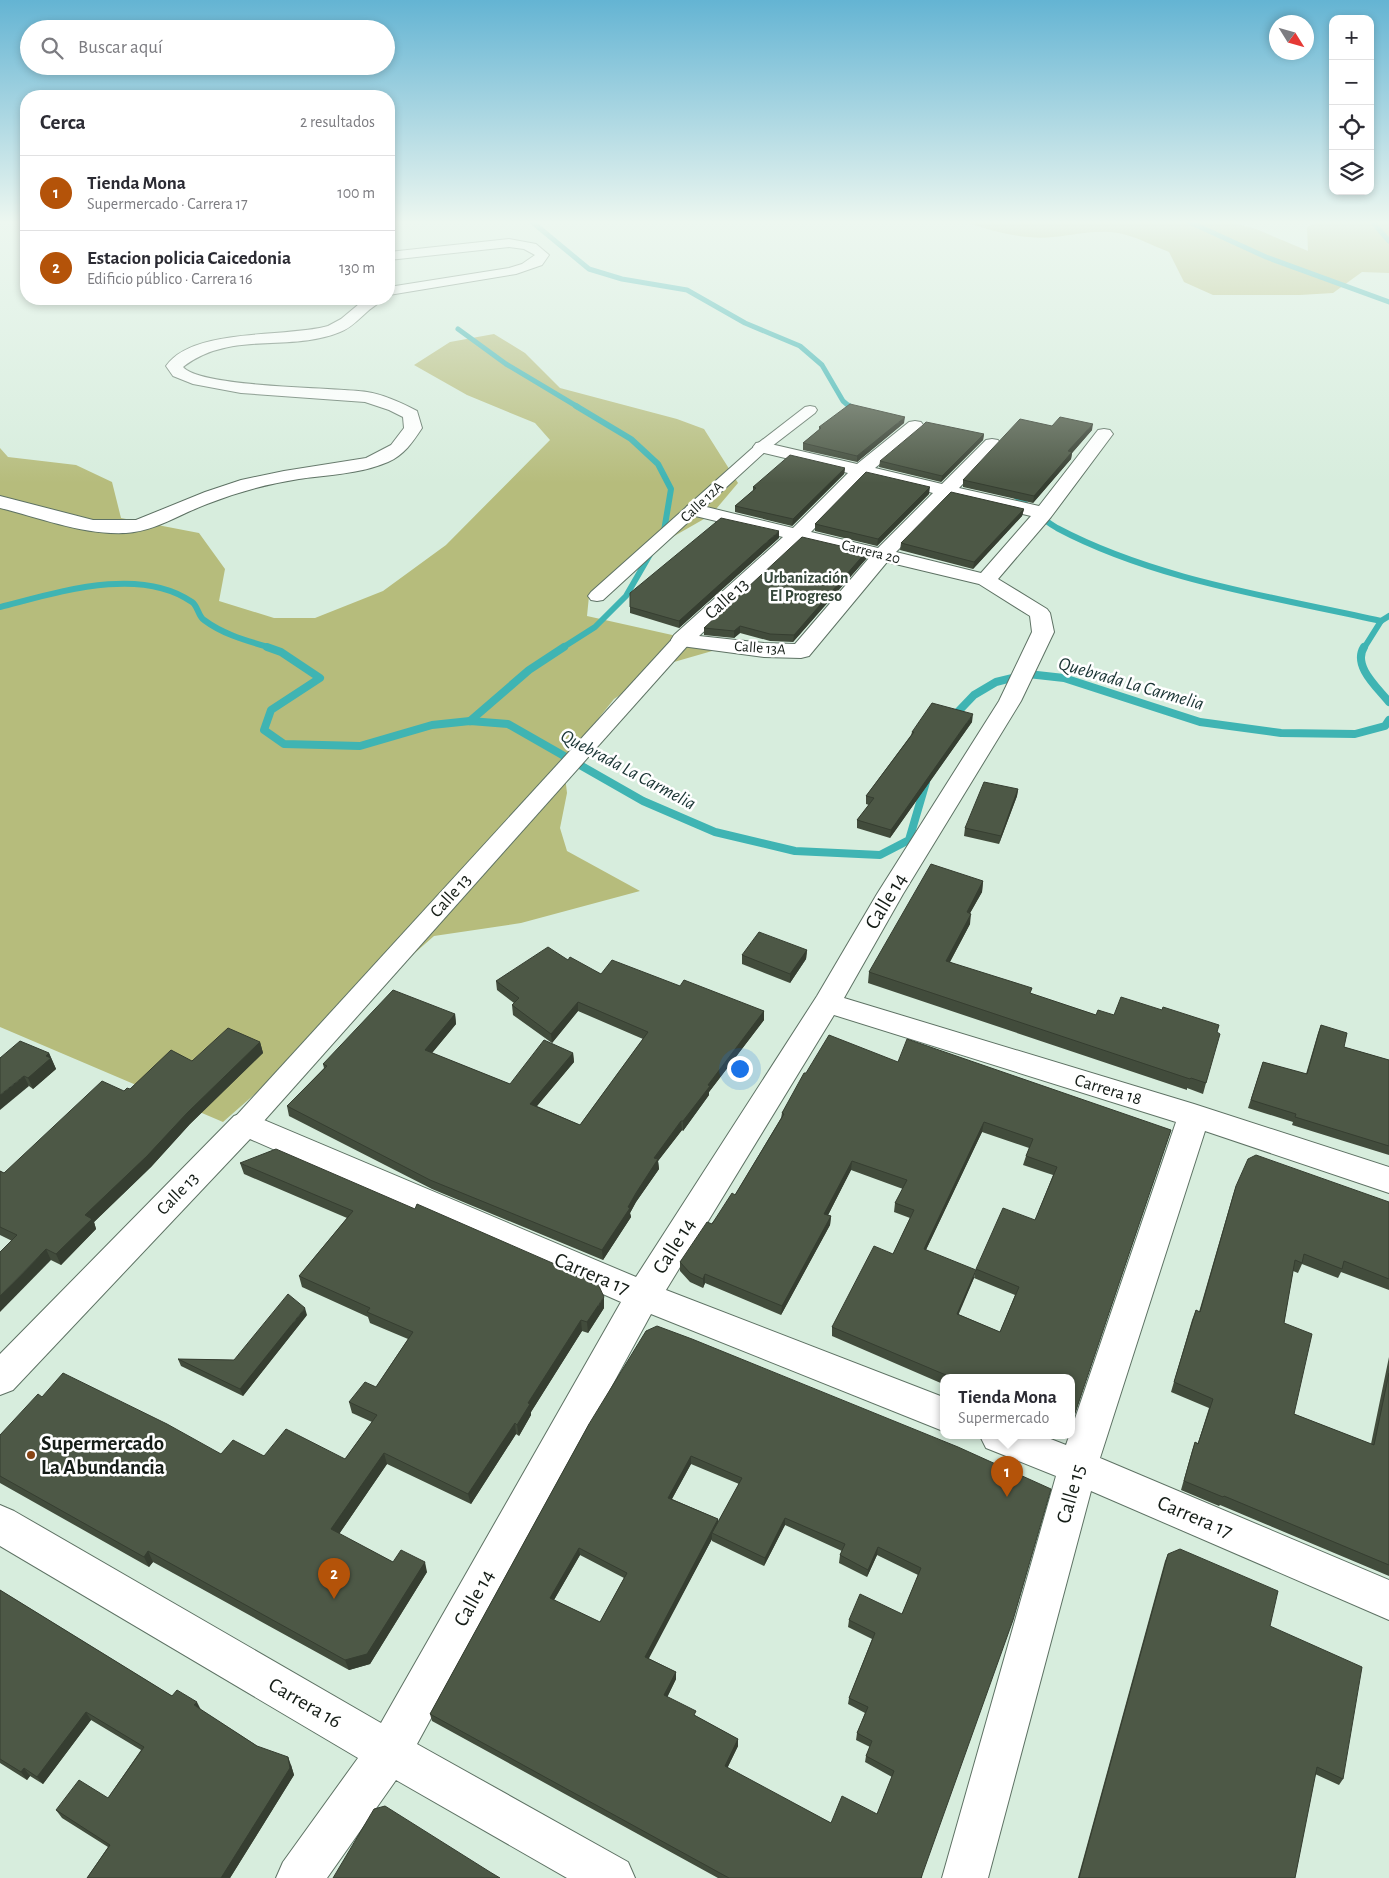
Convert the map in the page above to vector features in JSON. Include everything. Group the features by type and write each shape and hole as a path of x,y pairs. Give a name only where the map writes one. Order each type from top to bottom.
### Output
{"street":[{"path":"0,502 98,528 128,527 147,524 200,500 236,488 294,474 341,468 380,459 402,447 413,428 411,415 395,406 367,397 320,395 193,379 180,373 174,366 183,357 200,350 268,338 325,332 345,325 365,308"},
{"name":"Calle 12A","path":"597,596 762,447 810,410"},
{"name":"Calle 13","path":"0,1379 244,1124 682,640 798,534 860,470 915,426"},
{"path":"986,580 1044,513 1104,434"},
{"path":"883,554 992,444"},
{"path":"762,447 1044,513"},
{"name":"Carrera 20","path":"694,510 986,580 1040,613"},
{"name":"Calle 13A","path":"682,640 764,650 801,651 883,554"},
{"name":"Calle 14","path":"298,1878 389,1752 643,1296 827,1003 890,894 1010,701 1043,632 1040,613"},
{"name":"Carrera 18","path":"827,1003 1194,1116 1389,1180"},
{"name":"Calle 15","path":"966,1878 1078,1467 1194,1116"},
{"name":"Carrera 17","path":"244,1124 643,1296 940,1413"},
{"name":"Carrera 17","path":"1007,1439 1078,1467 1389,1600"},
{"name":"Carrera 16","path":"0,1524 389,1752 612,1878"}],"green space":[{"path":"494,334 525,353 560,388 677,419 704,429 738,483 711,515 641,555 589,596 587,616 726,647 667,664 614,699 582,739 565,776 567,793 560,828 567,851 640,891 521,923 434,936 223,1122 0,1027 0,448 8,457 76,465 112,482 121,518 199,533 225,569 219,601 274,618 315,618 383,591 446,545 550,440 535,423 467,395 414,365 450,342"}],"building":[{"path":"850,404 905,417 857,456 803,443 821,428 819,427"},
{"path":"1060,417 1093,424 1068,451 1072,452 1034,496 963,480 1020,419 1052,426"},
{"path":"926,422 984,434 942,476 880,461 923,425"},
{"path":"790,455 845,468 793,519 735,506 756,488 753,487"},
{"path":"866,472 930,487 878,539 815,524"},
{"path":"951,492 1024,509 974,562 901,543"},
{"path":"721,518 779,531 679,621 630,607 630,593"},
{"path":"802,537 866,552 794,635 770,634 740,626 734,631 704,628"},
{"path":"932,703 973,714 891,830 857,820 874,798 866,796 914,732 912,732"},
{"path":"984,782 1018,789 1001,836 965,828"},
{"path":"931,864 983,881 967,912 971,914 946,961 1032,988 1030,993 1096,1015 1098,1010 1114,1015 1121,997 1162,1010 1163,1007 1219,1025 1217,1032 1220,1034 1206,1083 869,972"},
{"path":"759,932 807,950 790,974 742,955"},
{"path":"548,947 568,960 570,957 601,974 612,960 680,986 684,980 764,1011 708,1085 710,1086 654,1158 658,1159 628,1207 630,1208 602,1250 430,1180 287,1106 327,1066 323,1064 393,990 455,1014 425,1050 510,1084 544,1040 573,1053 530,1104 580,1125 648,1032 578,1002 551,1034 512,1005 519,998 496,981"},
{"path":"1321,1025 1347,1033 1344,1047 1389,1060 1389,1146 1295,1117 1296,1114 1251,1100 1263,1062 1307,1074"},
{"path":"228,1028 260,1042 187,1113 147,1156 85,1215 92,1219 56,1254 46,1249 0,1296 0,1252 17,1235 0,1227 0,1171 4,1173 102,1081 124,1091 127,1088 130,1089 171,1050 192,1061"},
{"path":"829,1035 898,1062 907,1039 1171,1130 1075,1413 1075,1374 944,1374 832,1327 874,1246 893,1254 914,1210 895,1203 907,1180 852,1161 824,1214 831,1216 782,1306 705,1274 703,1279 690,1273 680,1262 707,1222 712,1224 732,1193 735,1195 784,1114 782,1113 804,1073 806,1073","holes":["984,1122 1033,1139 1026,1156 1057,1167 1035,1220 1003,1208 976,1269 1019,1287 1000,1332 957,1314 976,1270 924,1249"]},
{"path":"20,1041 49,1053 46,1056 51,1058 28,1078 24,1076 0,1095 0,1058"},
{"path":"276,1149 415,1209 417,1204 589,1279 598,1284 604,1297 587,1322 581,1320 528,1403 530,1404 517,1425 515,1423 468,1494 384,1453 331,1529 393,1562 401,1550 425,1562 367,1654 345,1660 148,1551 144,1557 0,1476 0,1435 38,1394 42,1397 63,1373 167,1424 221,1454 233,1440 264,1456 286,1429 345,1459 377,1415 349,1402 365,1382 376,1387 413,1332 367,1312 370,1308 299,1276 353,1211 240,1163"},
{"path":"1256,1155 1389,1202 1389,1279 1344,1261 1342,1269 1304,1254 1302,1263 1295,1260 1284,1323 1312,1334 1294,1414 1374,1445 1389,1373 1389,1565 1184,1481 1195,1442 1198,1444 1213,1399 1174,1382 1196,1310 1200,1312 1236,1186 1248,1159"},
{"path":"288,1294 305,1308 240,1389 178,1359 234,1360"},
{"path":"657,1326 692,1339 958,1447 1051,1489 1013,1620 921,1878 729,1878 430,1714 589,1424 646,1331","holes":["691,1456 742,1478 712,1533 765,1558 785,1518 845,1544 840,1555 868,1570 878,1547 921,1568 902,1614 860,1594 849,1620 875,1633 849,1698 868,1707 857,1733 872,1741 866,1756 894,1771 877,1814 842,1796 831,1823 725,1766 738,1739 694,1715 696,1711 664,1695 676,1672 645,1657 718,1519 668,1498","579,1548 627,1573 600,1622 550,1598"]},
{"path":"1180,1549 1278,1591 1270,1626 1362,1667 1343,1779 1317,1767 1295,1878 1079,1878 1168,1554"},
{"path":"0,1590 172,1696 177,1690 197,1702 194,1705 257,1746 288,1757 290,1768 221,1878 87,1878 110,1845 56,1810 79,1780 108,1798 144,1747 86,1712 37,1777 24,1768 21,1772 0,1759"},
{"path":"385,1806 500,1878 333,1878 374,1809"}],"waterway":[{"path":"718,308 745,323 800,346 822,365 843,401 850,407"},
{"path":"458,329 506,364 578,407"},
{"path":"576,406 631,439 658,464 671,489 664,531 660,537"},
{"path":"849,406 857,413"},
{"path":"1012,493 1039,516 1057,528 1095,546 1134,561 1174,574 1257,595 1381,621"},
{"path":"562,648 595,627 626,596 652,551"},
{"name":"Quebrada La Carmelia","path":"0,607 46,595 97,585 148,585 171,591 192,602 200,616 220,630 271,648"},
{"name":"Quebrada La Carmelia","path":"1381,621 1389,616"},
{"name":"Quebrada La Carmelia","path":"1364,648 1381,621"},
{"name":"Quebrada La Carmelia","path":"267,647 281,652 320,678 271,710 264,730 284,744 360,746 432,725 470,721"},
{"path":"470,721 529,670 564,647"},
{"name":"Quebrada La Carmelia","path":"1364,647 1361,654 1361,662 1364,669 1389,702"},
{"name":"Quebrada La Carmelia","path":"952,718 974,695 996,682 1028,674 1064,678 1200,722 1281,733 1355,734 1385,726 1389,720"},
{"name":"Quebrada La Carmelia","path":"470,721 508,724 643,801 715,832 795,851 880,855 909,840 926,782"}],"place":[{"name":"Supermercado La Abundancia","path":"31,1455"},
{"name":"Tienda Mona","path":"1007,1497"},
{"name":"Estacion policia Caicedonia","path":"334,1599"}],"district":[{"name":"Urbanización El Progreso","path":"806,587"}]}
